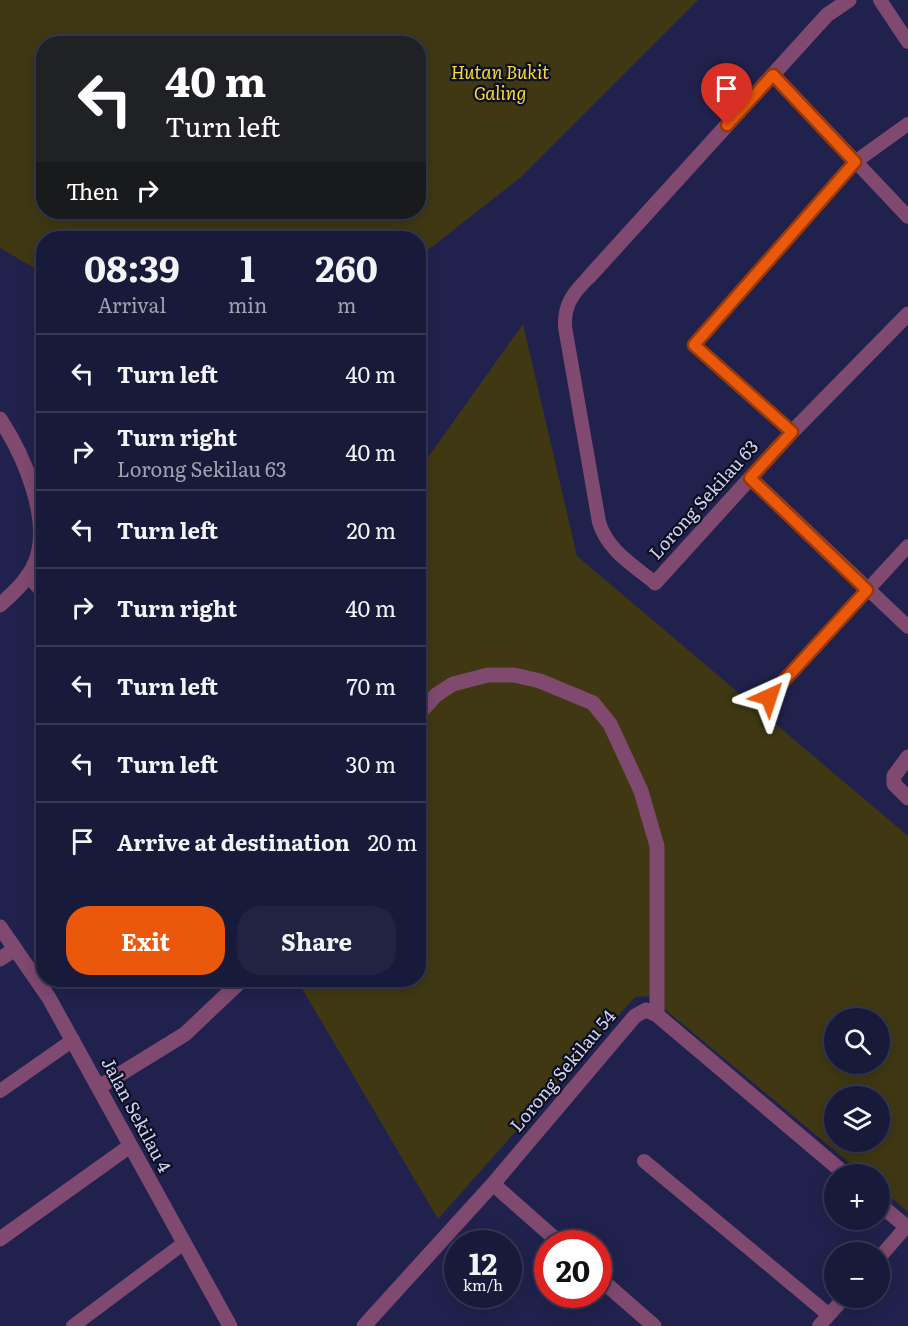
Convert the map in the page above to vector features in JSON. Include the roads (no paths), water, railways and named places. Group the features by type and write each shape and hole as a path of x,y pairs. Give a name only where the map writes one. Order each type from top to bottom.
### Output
{"street":[{"path":"589,277 827,15 849,0"},
{"name":"Lorong Sekilau 63","path":"655,583 792,432 908,314"},
{"path":"0,419 24,461 36,507"},
{"path":"0,605 28,575 36,558"},
{"path":"28,575 36,584"},
{"path":"426,706 436,695 453,684 488,675 514,675 540,681 593,703 609,724 641,791 657,846 657,1016 832,1164"},
{"path":"908,757 894,776 894,784 908,798"},
{"name":"Jalan Sekilau 4","path":"0,927 36,979"},
{"path":"0,958 15,949"},
{"name":"Jalan Sekilau 4","path":"41,987 73,1040 230,1326"},
{"path":"99,1087 185,1034 235,987"},
{"name":"Lorong Sekilau 54","path":"364,1326 493,1184 635,1016 646,1010 657,1016"},
{"path":"0,1239 130,1146"},
{"path":"493,1184 545,1230"},
{"path":"890,1213 907,1228"},
{"path":"612,1289 654,1326"}],"lane":[{"path":"880,0 908,42"},
{"path":"773,75 908,217"},
{"path":"792,432 694,345 855,162 908,124"},
{"path":"589,277 570,297 565,320 599,522 603,537 610,546 655,583"},
{"path":"750,478 908,627"},
{"path":"769,697 908,546"},
{"path":"0,1091 73,1040"},
{"path":"644,1161 824,1321 835,1308"},
{"path":"890,1246 907,1228"},
{"path":"73,1326 184,1243"}],"park label":[{"name":"Hutan Bukit Galing","path":"500,83"}]}
